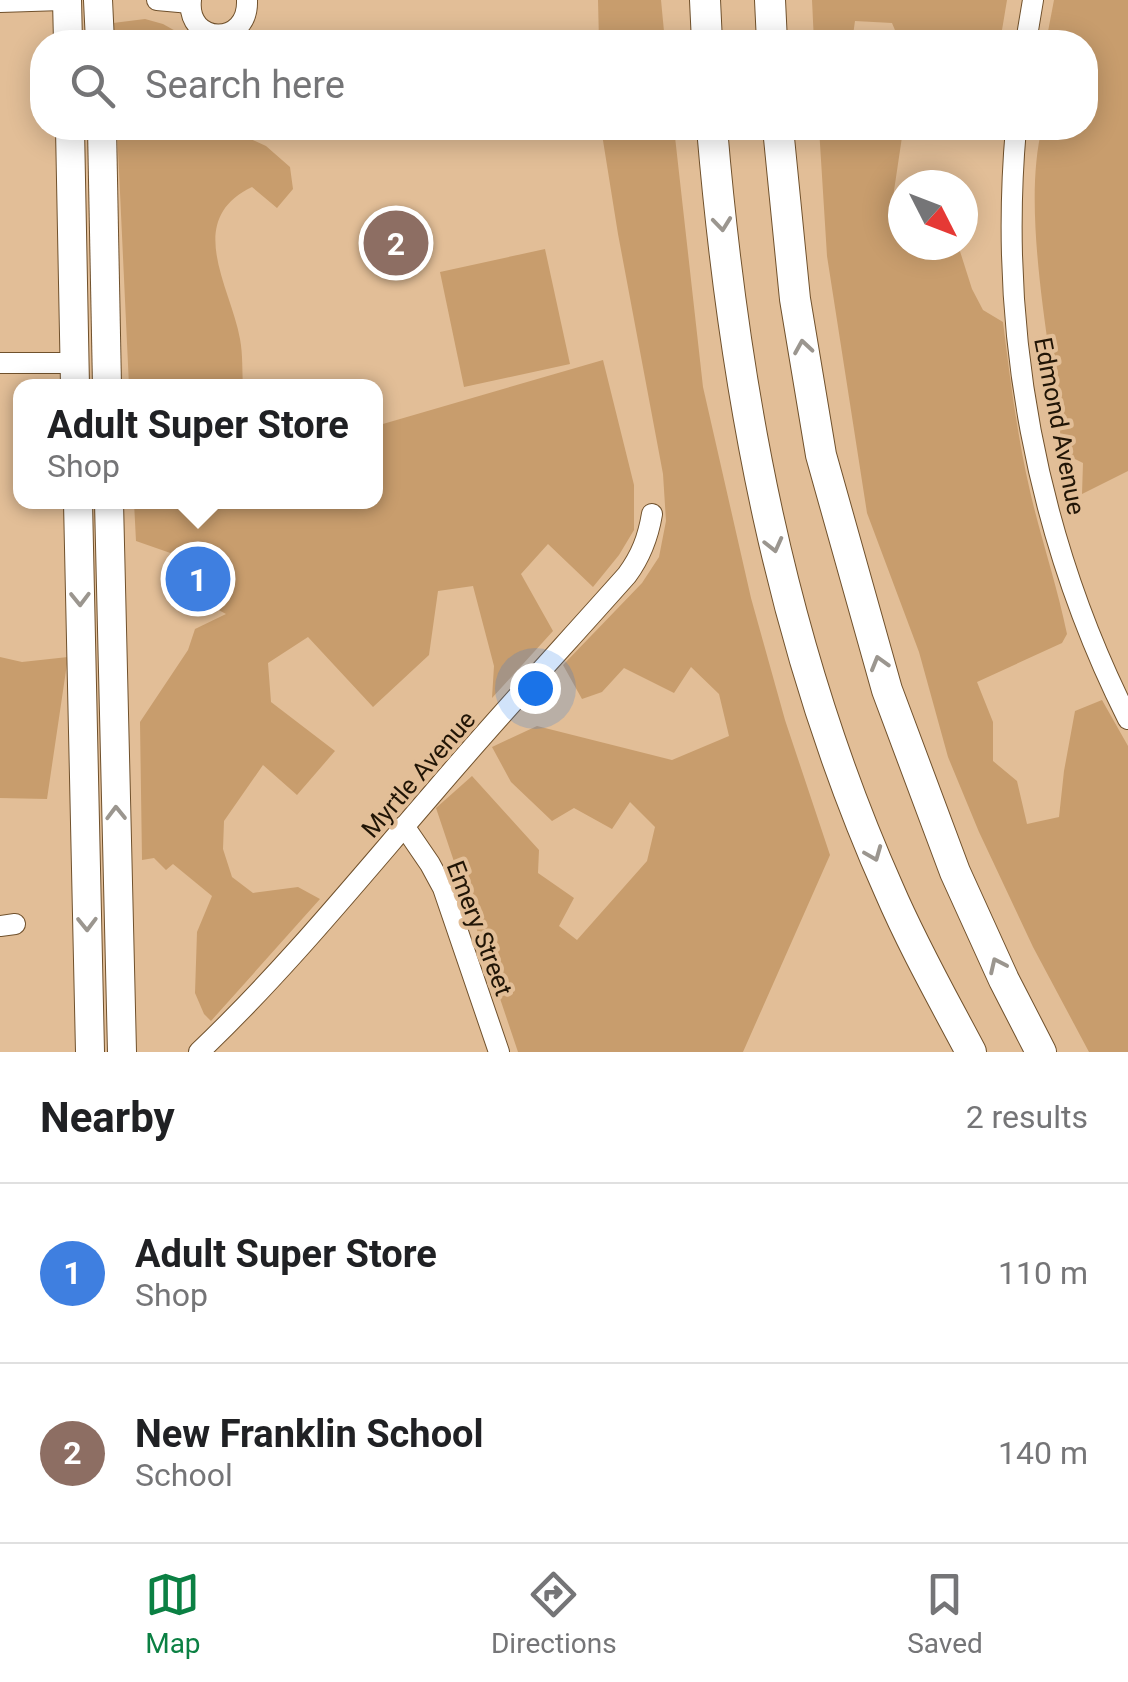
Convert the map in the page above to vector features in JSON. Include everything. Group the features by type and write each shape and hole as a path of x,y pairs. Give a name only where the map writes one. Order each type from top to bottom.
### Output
{"highway":[{"path":"705,0 707,30"},
{"path":"770,0 771,30"},
{"path":"713,140 737,357 768,523 787,597 833,746 876,861 972,1052"},
{"path":"779,140 795,299 821,455 887,690 954,872 1041,1052"}],"main road":[{"path":"64,0 67,30"},
{"path":"98,0 99,30"},
{"path":"70,140 75,375"},
{"path":"102,140 107,379"},
{"path":"78,509 90,1052"},
{"path":"110,509 123,1052"}],"street":[{"path":"0,2 64,0"},
{"path":"157,0 191,2 193,18 206,30"},
{"path":"234,30 244,20 247,0"},
{"path":"1028,30 1033,0"},
{"name":"Edmond Avenue","path":"1016,140 1012,280 1017,346 1034,448 1046,505 1080,614 1128,719"},
{"path":"0,363 75,375"},
{"name":"Myrtle Avenue","path":"199,1052 323,924 404,826 627,576 645,544 652,514"},
{"name":"Emery Street","path":"404,826 443,888 499,1052"}],"shaded area":[{"path":"598,0 661,0 664,30 599,30"},
{"path":"812,0 1007,0 1002,30 895,30 892,23 855,21 854,30 813,30"},
{"path":"1054,0 1128,0 1128,471 1082,494 1083,463 1061,452 1060,406 1049,352 1036,239 1035,180 1040,140 1098,140 1098,30 1048,30"},
{"path":"145,19 174,30 113,30 113,23"},
{"path":"118,140 253,140 266,146 290,167 293,189 277,208 252,187 231,201 220,217 216,236 217,256 240,339 243,379 129,379"},
{"path":"603,140 675,140 703,387 751,598 785,720 830,855 743,1052 518,1052 436,808 472,776 539,850 538,873 574,898 559,926 577,940 647,861 655,827 630,802 612,829 574,808 552,821 511,782 492,747 537,726 672,760 729,736 719,694 691,667 674,693 624,668 602,692 582,699 563,665 642,583 659,557 666,521 663,474"},
{"path":"820,140 902,140 897,170 888,170 888,260 963,260 983,310 1003,322 1025,470 1067,634 1062,643 977,682 993,722 993,761 1017,781 1027,824 1059,817 1075,711 1102,700 1128,746 1128,1052 1089,1052 1033,947 948,757 919,652 867,513 827,256"},
{"path":"545,249 570,364 464,387 440,272"},
{"path":"603,360 634,485 634,530 593,587 548,544 521,574 553,631 492,698 494,666 473,586 438,591 429,655 373,707 308,637 268,663 271,702 335,751 297,795 263,765 224,821 223,849 232,877 253,893 298,887 320,899 211,1021 195,993 197,932 212,896 173,864 166,870 154,858 142,860 140,722 188,650 195,629 226,614 215,608 230,574 182,552 179,556 136,541 134,509 383,509 383,424"},
{"path":"0,657 22,662 68,657 47,799 0,798"}],"place":[{"name":"New Franklin School","path":"396,243"},
{"name":"Adult Super Store","path":"198,579"}]}
